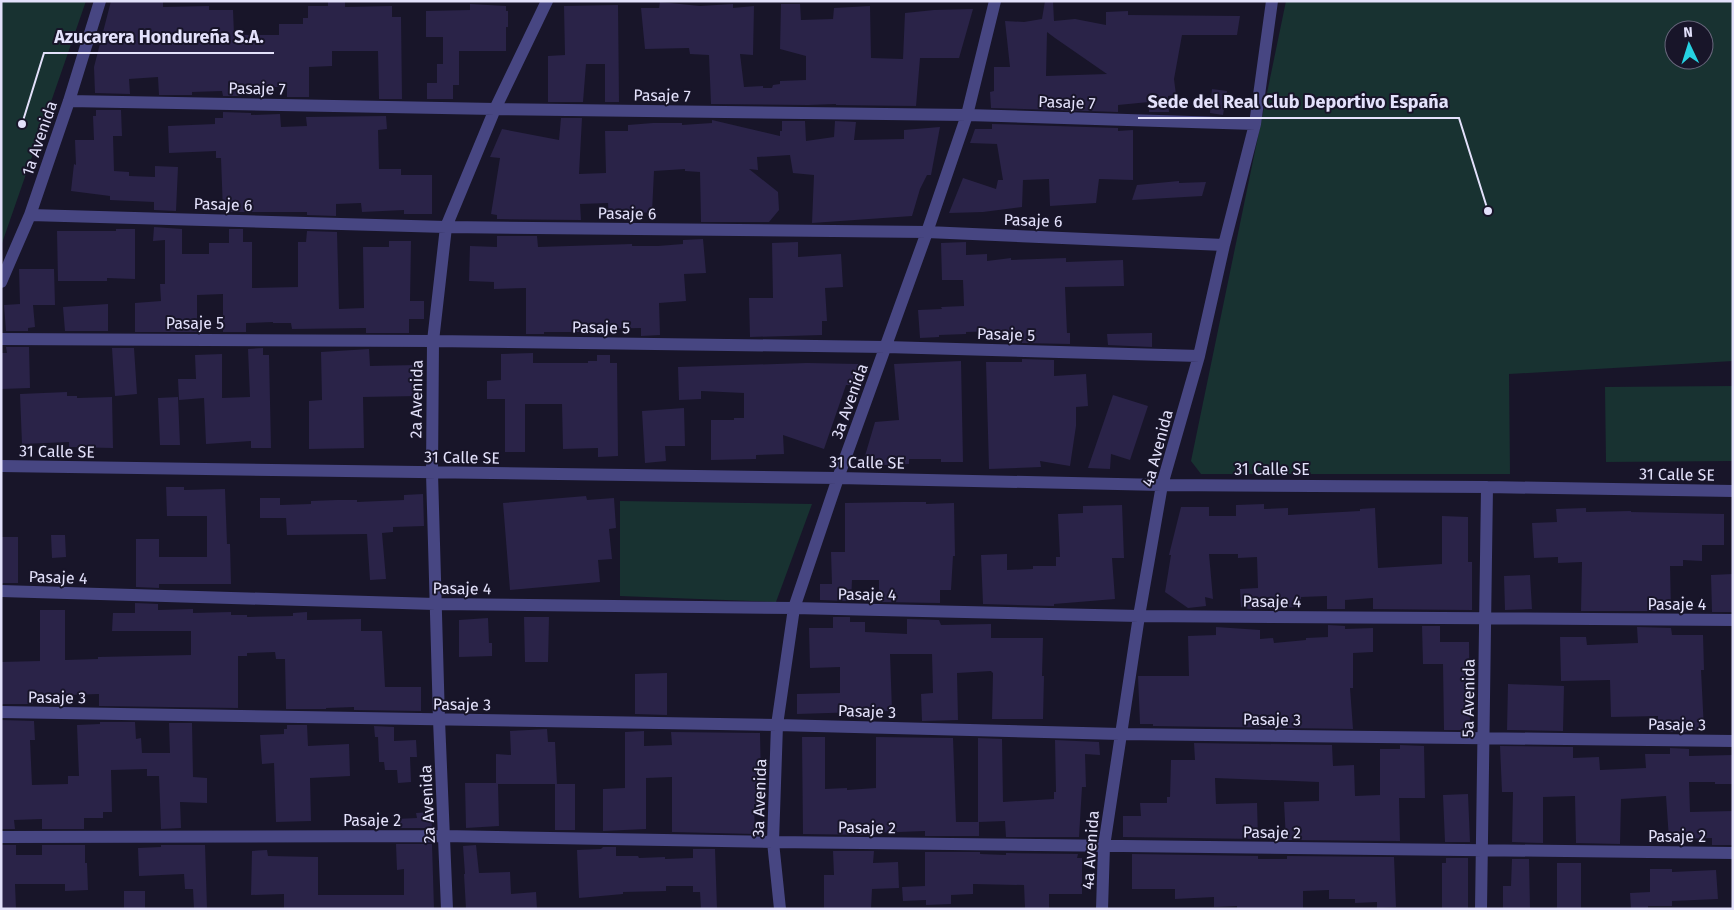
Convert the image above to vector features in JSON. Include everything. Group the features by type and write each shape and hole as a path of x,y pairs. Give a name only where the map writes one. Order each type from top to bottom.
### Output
{"street":[{"name":"1a Avenida","path":"1,282 30,215 69,101 100,1"},
{"name":"2a Avenida","path":"448,909 435,604 432,473 433,341 446,227 495,109 548,1"},
{"name":"3a Avenida","path":"780,909 773,842 777,725 794,608 838,478 967,115 995,1"},
{"name":"4a Avenida","path":"1102,909 1104,846 1120,734 1162,485 1199,356 1224,245 1255,124 1272,1"},
{"name":"Pasaje 7","path":"69,101 967,115 1255,124"},
{"name":"Pasaje 6","path":"30,215 446,227 927,232 1224,245"},
{"name":"Pasaje 5","path":"1,339 433,341 886,347 1199,356"},
{"name":"31 Calle SE","path":"1,466 838,478 1162,485 1733,491"},
{"name":"5a Avenida","path":"1481,909 1487,487"},
{"name":"Pasaje 4","path":"1,591 435,604 794,608 1139,616 1733,620"},
{"name":"Pasaje 3","path":"1,712 777,725 1120,734 1733,741"},
{"name":"Pasaje 2","path":"1,837 444,836 773,842 1733,853"}],"green space":[{"path":"1,1 86,1 1,246"},
{"path":"1286,1 1733,1 1733,361 1509,374 1510,474 1201,474 1191,461"},
{"path":"1733,386 1733,461 1606,462 1605,387"},
{"path":"620,501 812,504 776,602 620,596"}],"building":[{"path":"111,1 163,1 163,7 209,6 209,10 233,10 234,35 279,35 279,24 303,24 303,18 308,18 308,6 328,6 328,1 345,1 345,7 392,6 392,17 401,17 402,99 379,99 378,51 332,51 332,66 309,67 309,97 287,97 287,87 241,87 241,96 223,96 222,91 192,92 192,95 159,95 158,77 129,79 130,94 95,93 94,67"},
{"path":"1045,1 1053,1 1054,21 1075,19 1106,25 1106,12 1128,11 1128,15 1240,16 1237,35 1182,35 1174,79 1176,95 1168,96 1169,112 1149,112 1149,102 1118,105 1118,112 991,108 990,92 994,91 994,67 1010,67 1005,21 1024,22 1042,19","holes":["1047,32 1107,74 1046,76"]},
{"path":"660,2 700,6 733,4 733,8 754,6 753,55 740,54 744,87 763,86 763,88 772,88 773,85 780,84 780,81 806,80 806,56 780,49 781,4 800,4 801,20 833,19 834,8 870,6 871,58 903,59 905,13 973,9 959,58 920,58 916,106 711,104 709,55 690,54 689,48 645,49 641,8 659,8"},
{"path":"470,4 506,6 506,11 508,11 508,27 506,27 506,51 459,51 459,85 453,85 453,99 427,99 427,83 437,83 437,64 443,64 443,37 426,37 426,11 470,10"},
{"path":"618,5 619,102 605,102 605,64 586,64 583,102 548,102 548,56 565,55 564,6"},
{"path":"1212,89 1227,91 1223,115 1210,113"},
{"path":"96,110 121,110 122,136 113,136 114,171 129,172 129,176 155,177 155,166 178,167 176,211 154,210 154,202 110,200 110,196 71,191 74,164 76,165 75,140 94,140 93,116 96,116"},
{"path":"223,112 251,113 251,115 280,114 281,127 307,126 306,117 386,116 387,129 378,130 379,169 401,169 401,175 432,175 432,214 404,214 404,210 362,212 361,203 336,204 336,216 307,215 307,212 223,212 221,158 216,158 216,151 169,153 168,126 215,124 215,118 223,118"},
{"path":"561,118 582,118 579,174 606,173 605,131 628,131 628,125 682,123 682,125 712,123 712,120 780,136 782,121 805,121 806,141 834,137 835,121 856,122 854,140 904,139 904,130 940,127 931,175 927,175 920,189 912,216 812,223 814,175 793,173 790,155 757,157 758,170 749,169 778,192 779,210 769,222 701,222 700,172 685,171 685,169 654,171 652,212 641,213 641,216 609,217 608,203 580,204 581,220 497,219 497,215 491,214 500,158 490,157 502,129 559,140"},
{"path":"992,124 1118,128 1118,131 1133,130 1133,180 1099,179 1096,203 1050,206 1049,179 1023,180 1022,207 983,212 949,213 963,178 996,189 998,180 1003,180 997,144 970,143 975,129 992,129"},
{"path":"1179,181 1179,183 1206,182 1202,196 1132,200 1137,185"},
{"path":"154,227 182,229 182,254 209,254 209,243 229,243 229,229 243,229 243,242 252,242 252,288 298,287 298,242 306,242 307,231 337,232 339,309 364,308 363,247 389,247 389,241 411,241 410,301 424,301 424,319 409,319 409,333 366,333 366,328 292,329 291,323 273,322 246,323 246,332 223,332 223,294 197,295 197,332 135,332 135,303 161,301 160,284 165,284 165,240 153,241"},
{"path":"116,229 135,229 135,279 107,278 107,281 58,281 57,231 116,231"},
{"path":"497,236 537,236 538,247 632,244 632,246 658,246 683,244 683,240 703,239 706,273 684,274 686,301 659,303 660,335 641,336 641,328 589,329 588,332 526,334 526,288 494,289 494,282 469,281 470,246 497,247"},
{"path":"798,242 798,257 841,254 843,287 825,288 827,321 822,321 822,335 750,337 749,298 773,298 772,243"},
{"path":"966,242 966,255 987,254 987,261 1011,258 1011,260 1066,258 1066,262 1123,260 1124,286 1065,287 1067,333 1070,333 1070,344 1022,343 1021,333 997,334 997,331 966,332 966,334 920,338 918,310 964,306 963,280 942,280 941,243"},
{"path":"19,269 54,269 55,305 33,305 35,327 28,328 28,331 6,331 4,305 20,304"},
{"path":"108,304 108,331 65,331 63,307"},
{"path":"1152,333 1152,347 1108,345 1107,334"},
{"path":"6,347 29,347 30,388 1,389 1,353 7,353"},
{"path":"112,348 134,348 137,394 115,396"},
{"path":"263,348 263,355 269,355 271,448 251,448 251,441 206,444 204,398 179,400 178,379 196,379 195,355 222,354 222,398 250,397 248,349"},
{"path":"369,349 370,366 417,365 418,396 363,397 364,448 309,449 309,401 322,400 321,352"},
{"path":"533,353 533,363 588,363 588,361 597,361 597,355 610,355 610,363 617,363 618,456 598,457 598,448 563,449 562,404 525,404 525,452 505,452 505,399 487,399 487,381 501,380 501,354"},
{"path":"1022,359 1054,360 1054,376 1086,374 1088,406 1076,407 1076,426 1070,466 1040,461 1041,467 989,469 986,362 1022,362"},
{"path":"961,361 963,462 941,462 941,459 909,459 909,464 862,466 875,422 899,420 894,364"},
{"path":"807,363 858,364 857,385 846,385 824,449 783,435 784,454 756,455 756,459 711,460 711,420 744,418 744,393 701,391 701,399 679,400 678,367"},
{"path":"67,392 67,396 77,396 77,398 112,397 113,448 69,447 69,442 22,444 20,394"},
{"path":"1113,395 1148,406 1130,460 1111,454 1110,469 1088,468"},
{"path":"178,397 180,445 160,445 158,398"},
{"path":"684,408 685,446 665,446 666,461 645,463 642,411"},
{"path":"166,487 184,487 184,490 225,489 227,544 230,544 231,584 159,584 159,588 136,587 136,539 159,539 159,557 207,557 207,516 167,516"},
{"path":"423,494 424,526 393,527 393,532 382,533 386,579 370,580 367,534 287,535 286,518 260,518 260,498 280,498 280,505 311,504 311,501 404,500 404,495"},
{"path":"586,496 587,500 614,498 616,528 609,529 612,559 598,560 600,582 510,590 503,503"},
{"path":"926,502 926,504 954,503 955,556 953,556 951,590 940,590 940,603 879,602 879,580 852,580 851,601 820,600 820,584 832,584 831,552 845,552 845,503"},
{"path":"1264,504 1264,509 1288,508 1288,515 1360,511 1360,509 1375,508 1378,568 1442,564 1442,516 1468,517 1468,562 1472,562 1472,610 1373,609 1373,598 1345,600 1345,609 1327,609 1327,596 1301,597 1301,602 1297,602 1297,607 1249,609 1241,607 1240,589 1258,588 1257,557 1238,558 1238,554 1209,554 1213,599 1205,597 1206,606 1188,608 1165,592 1171,555 1169,555 1181,507 1209,507 1209,516 1236,516 1236,505"},
{"path":"1122,505 1124,558 1112,558 1115,599 1054,604 1054,606 983,604 981,555 1007,554 1007,570 1033,569 1033,566 1056,566 1056,557 1060,557 1058,514 1083,513 1083,506"},
{"path":"1586,508 1586,512 1631,511 1724,514 1724,545 1702,545 1702,561 1683,560 1683,566 1670,566 1671,611 1581,611 1582,562 1558,563 1558,557 1534,558 1532,523 1557,522 1556,509"},
{"path":"51,535 65,535 66,557 52,558"},
{"path":"1,537 18,537 18,583 1,583"},
{"path":"1733,574 1733,612 1712,612 1711,575"},
{"path":"1530,575 1532,609 1505,610 1504,576"},
{"path":"135,603 158,604 158,610 193,609 193,613 231,612 231,615 247,615 247,617 293,616 293,613 307,612 307,620 361,619 361,631 382,631 385,687 421,687 421,711 354,710 354,707 286,709 285,659 276,659 275,652 247,653 247,656 238,656 238,708 99,706 99,694 33,696 33,704 1,704 1,662 40,661 40,610 65,610 65,660 98,659 98,657 191,655 191,631 112,631 113,613 135,613"},
{"path":"524,617 549,617 548,662 525,662"},
{"path":"833,617 850,617 850,622 865,622 865,632 907,634 907,619 939,620 941,625 991,624 991,638 1043,638 1043,719 992,719 993,673 991,671 957,673 958,720 922,721 921,694 933,693 932,654 890,654 892,711 797,714 797,694 840,693 840,667 810,668 809,628 833,628"},
{"path":"488,618 489,643 492,643 492,656 459,657 459,620"},
{"path":"1328,625 1345,626 1345,629 1373,628 1373,652 1353,653 1353,688 1350,688 1353,729 1153,726 1153,724 1140,724 1138,676 1189,676 1188,636 1216,635 1216,627 1260,630 1260,639 1273,638 1274,643 1328,637"},
{"path":"1422,626 1440,626 1440,642 1469,642 1470,730 1444,730 1443,664 1423,664"},
{"path":"1637,627 1671,628 1672,635 1703,635 1704,670 1701,670 1704,730 1669,732 1669,727 1658,727 1658,716 1611,717 1610,680 1561,681 1560,637 1586,637 1587,645 1638,643"},
{"path":"667,673 667,715 635,714 635,674"},
{"path":"1508,684 1564,686 1563,731 1507,730"},
{"path":"1,720 34,721 35,740 30,740 32,785 68,784 68,776 79,776 77,725 100,724 100,722 135,722 136,739 141,738 142,753 170,753 169,723 192,723 193,777 207,778 207,803 180,802 181,828 161,829 159,776 147,776 147,769 111,770 112,812 103,812 103,818 84,818 84,829 42,829 42,819 14,820 15,829 1,829"},
{"path":"287,725 307,725 308,746 349,744 350,776 310,778 311,821 276,822 274,763 262,764 260,735 284,734 284,729 287,729"},
{"path":"374,726 394,727 394,741 416,740 417,757 410,757 411,782 398,783 397,770 385,770 384,762 379,762 378,737 375,737"},
{"path":"547,729 548,742 555,742 557,784 498,784 499,826 466,828 465,783 496,783 496,754 511,755 510,731"},
{"path":"644,731 644,746 672,745 671,732 760,733 761,782 757,782 757,804 754,804 755,834 672,832 672,777 646,778 646,829 603,831 603,789 625,788 625,732"},
{"path":"802,737 825,737 825,789 847,788 847,790 876,788 876,737 953,738 956,822 978,822 978,738 1002,739 1003,802 1054,799 1054,792 1056,792 1055,740 1099,742 1100,755 1085,754 1086,787 1082,787 1079,837 1006,837 1005,821 979,822 979,836 925,836 925,831 873,833 873,835 803,834"},
{"path":"1194,743 1332,745 1333,766 1354,765 1355,796 1380,795 1380,749 1400,749 1400,745 1424,746 1425,798 1399,798 1400,841 1286,840 1284,802 1319,801 1319,782 1215,778 1216,804 1257,803 1258,839 1123,837 1123,816 1141,816 1140,803 1167,803 1167,797 1170,797 1171,760 1195,760"},
{"path":"1500,746 1573,747 1573,758 1599,757 1600,770 1646,768 1645,754 1670,754 1670,748 1689,749 1689,756 1733,755 1733,784 1689,782 1690,812 1733,811 1733,845 1712,845 1712,838 1669,839 1666,796 1621,799 1620,844 1576,843 1575,796 1543,797 1543,843 1512,842 1513,792 1502,792"},
{"path":"555,784 575,784 575,830 555,830"},
{"path":"1468,794 1470,842 1445,842 1443,795"},
{"path":"431,812 432,828 396,828 396,819 417,818 416,813"},
{"path":"396,844 432,844 434,909 284,909 284,894 251,895 252,851 267,850 268,856 318,857 318,895 404,895 404,869 397,870"},
{"path":"1,845 16,845 16,855 42,855 42,845 85,845 88,890 65,891 65,884 15,884 16,909 1,909"},
{"path":"161,845 205,845 207,909 194,909 193,889 185,889 184,874 139,876 138,848 161,847"},
{"path":"476,845 479,873 510,872 511,894 536,892 537,909 466,909 463,846"},
{"path":"603,847 616,847 616,856 638,856 639,858 665,857 665,859 693,858 693,849 715,849 717,909 701,909 700,892 693,892 693,886 666,886 666,891 623,892 623,894 579,898 577,850 601,849"},
{"path":"833,851 874,851 873,863 898,862 899,888 872,889 871,909 824,909 824,875 834,875"},
{"path":"925,852 980,852 980,854 1006,855 1006,853 1078,854 1077,858 1082,858 1082,894 1049,894 1049,908 1025,908 1024,885 973,884 973,894 951,895 951,904 926,905 926,900 903,901 902,887 925,886"},
{"path":"1132,854 1258,856 1258,859 1287,859 1287,856 1394,857 1396,907 1377,908 1377,902 1355,903 1355,899 1329,899 1329,890 1303,891 1303,909 1237,909 1237,906 1214,907 1214,897 1175,899 1175,889 1132,889"},
{"path":"1446,858 1468,858 1468,909 1442,909 1442,863 1446,863"},
{"path":"1512,859 1529,859 1530,909 1503,909 1503,886 1511,886"},
{"path":"1557,863 1581,863 1581,909 1557,909"},
{"path":"1650,869 1672,869 1672,872 1716,870 1718,899 1672,901 1672,906 1648,906 1648,909 1631,909 1630,893 1650,892"},
{"path":"124,891 145,891 145,909 124,909"}],"place":[{"name":"Azucarera Hondureña S.A.","path":"22,124"},
{"name":"Sede del Real Club Deportivo España","path":"1488,211"}]}
